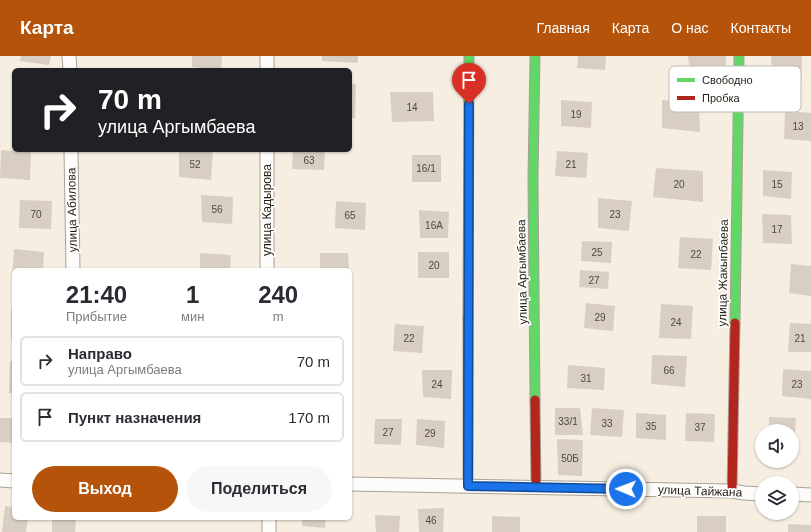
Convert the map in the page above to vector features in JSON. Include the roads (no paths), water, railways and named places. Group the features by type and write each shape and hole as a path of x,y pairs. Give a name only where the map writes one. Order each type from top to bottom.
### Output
{"street":[{"path":"70,56 70,68"},
{"path":"267,56 267,68"},
{"path":"468,486 469,56"},
{"name":"улица Аргымбаева","path":"535,56 534,178 536,487"},
{"name":"улица Жакыпбаева","path":"739,56 739,66"},
{"name":"улица Жакыпбаева","path":"732,491 738,112"},
{"name":"улица Абилова","path":"71,152 73,268"},
{"name":"улица Кадырова","path":"267,152 267,268"},
{"path":"0,480 12,480"},
{"name":"улица Тайжана","path":"352,484 732,491 755,493"},
{"path":"799,494 811,495"},
{"path":"269,520 270,532"}]}
